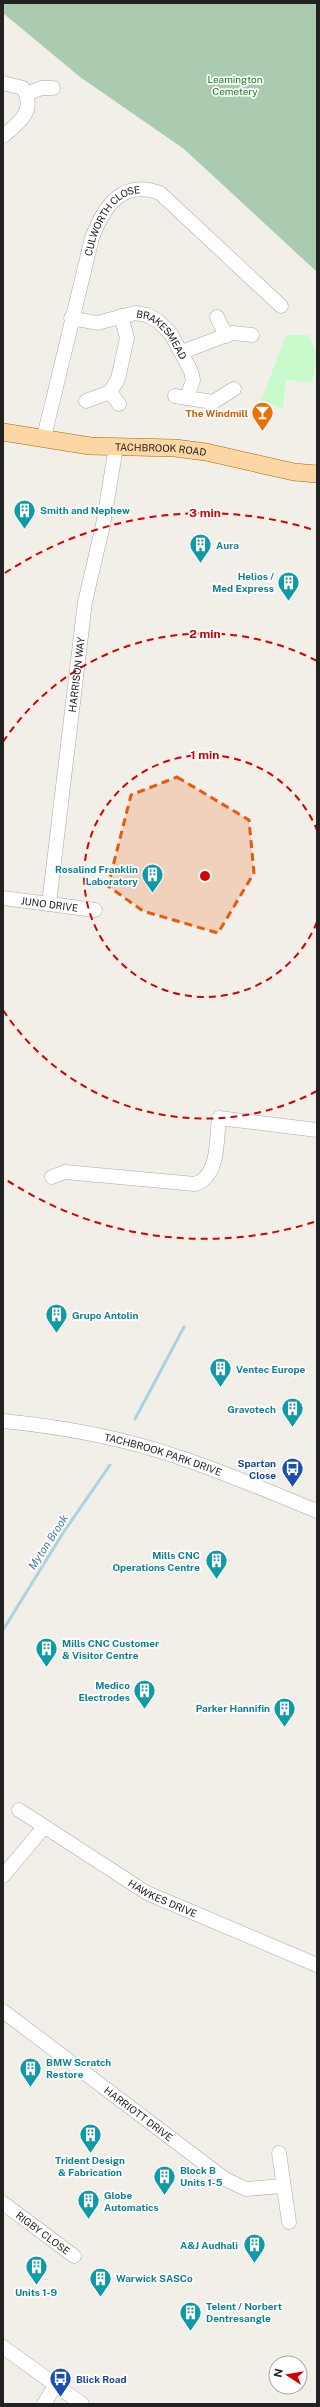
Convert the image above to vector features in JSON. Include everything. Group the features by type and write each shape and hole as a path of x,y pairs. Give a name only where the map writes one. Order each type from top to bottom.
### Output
{"main road":[{"name":"TACHBROOK ROAD","path":"3,432 85,445 175,448 206,452 294,472 317,474"}],"street":[{"path":"3,84 23,88 29,99 24,118 3,136"},
{"path":"26,94 40,88 53,88"},
{"name":"CULWORTH CLOSE","path":"44,438 92,238 101,217 113,200 121,194 140,189 155,192 168,200 255,284 282,306"},
{"name":"BRAKESMEAD","path":"72,318 93,323 121,316 141,314 154,318 168,328 182,352 192,376 181,397 213,402 234,389"},
{"path":"86,401 110,392 118,379 126,344 121,316"},
{"path":"217,317 226,336"},
{"path":"182,352 237,333 252,334"},
{"path":"110,392 119,404"},
{"name":"HARRISON WAY","path":"49,904 85,602 103,525 116,447"},
{"name":"JUNO DRIVE","path":"3,898 95,910"},
{"path":"52,1177 65,1172 195,1184 204,1180 212,1169 219,1118 317,1130"},
{"name":"TACHBROOK PARK DRIVE","path":"3,1421 86,1432 154,1449 214,1469 317,1511"},
{"name":"HAWKES DRIVE","path":"19,1810 147,1893 317,1965"},
{"path":"3,1876 44,1827"},
{"name":"HARRIOTT DRIVE","path":"3,2011 224,2180 246,2189 283,2186"},
{"path":"279,2153 289,2222"},
{"name":"RIGBY CLOSE","path":"6,2211 74,2256"},
{"path":"3,2347 55,2386 82,2404"},
{"path":"44,2404 55,2386"}],"highlighted area":[{"path":"177,777 249,820 254,873 218,933 143,911 108,886 131,795"}],"green space":[{"name":"Leamington Cemetery","path":"3,3 317,3 317,272 184,149 80,77 3,13"},
{"path":"286,335 308,335 316,353 316,363 312,382 286,380 283,408 261,401"}],"waterway":[{"name":"Myton Brook","path":"135,1419 184,1327"},
{"name":"Myton Brook","path":"3,1630 63,1533 110,1465"}],"place":[{"name":"The Windmill","path":"263,432"},
{"name":"Smith and Nephew","path":"24,530"},
{"name":"Aura","path":"200,564"},
{"name":"Helios / Med Express","path":"289,602"},
{"name":"Rosalind Franklin Laboratory","path":"153,894"},
{"name":"Grupo Antolin","path":"56,1334"},
{"name":"Ventec Europe","path":"221,1388"},
{"name":"Gravotech","path":"292,1428"},
{"name":"Spartan Close","path":"292,1488"},
{"name":"Mills CNC Operations Centre","path":"216,1580"},
{"name":"Mills CNC Customer & Visitor Centre","path":"46,1668"},
{"name":"Medico Electrodes","path":"145,1710"},
{"name":"Parker Hannifin","path":"285,1728"},
{"name":"BMW Scratch Restore","path":"30,2088"},
{"name":"Trident Design & Fabrication","path":"90,2154"},
{"name":"Block B Units 1-5","path":"165,2196"},
{"name":"Globe Automatics","path":"88,2220"},
{"name":"A&J Audhali","path":"254,2264"},
{"name":"Units 1-9","path":"36,2286"},
{"name":"Warwick SASCo","path":"100,2298"},
{"name":"Telent / Norbert Dentresangle","path":"191,2332"},
{"name":"Blick Road","path":"60,2398"}]}
